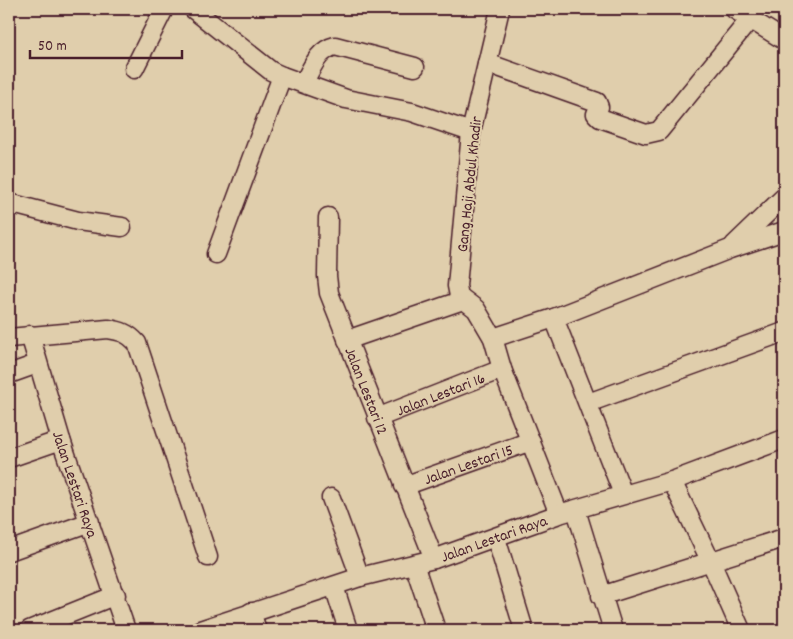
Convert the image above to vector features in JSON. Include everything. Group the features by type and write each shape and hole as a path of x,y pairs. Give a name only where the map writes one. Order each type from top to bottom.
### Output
{"street":[{"path":"134,69 164,9"},
{"path":"193,9 271,71 282,76 304,82 346,99 412,112 471,132"},
{"path":"734,9 784,40"},
{"name":"Gang Haji Abdul Khadir","path":"463,300 459,296 457,286 471,132 487,62 496,10"},
{"path":"487,62 597,102 596,114 600,118 646,134 652,134 659,131 751,18"},
{"path":"304,82 318,56 328,47 335,46 415,67"},
{"path":"216,254 282,76"},
{"path":"730,249 784,197"},
{"path":"9,202 78,221 122,227"},
{"name":"Jalan Lestari 12","path":"328,217 327,276 329,293 434,559"},
{"path":"493,338 554,318 730,249 784,231"},
{"path":"347,340 463,300"},
{"name":"Jalan Lestari Raya","path":"200,630 360,578 434,559 567,512 531,441 502,369 493,338 476,309 463,300"},
{"path":"554,318 623,494"},
{"path":"9,338 108,328 120,330 137,343 208,557"},
{"path":"588,403 784,332"},
{"name":"Jalan Lestari Raya","path":"30,337 61,440 116,595 126,630"},
{"path":"9,374 37,364"},
{"name":"Jalan Lestari 16","path":"377,418 502,369"},
{"path":"613,630 567,512 672,481 784,439"},
{"path":"9,458 61,440"},
{"name":"Jalan Lestari 15","path":"404,486 531,441"},
{"path":"672,481 741,630"},
{"path":"331,498 360,578"},
{"path":"9,551 90,522"},
{"path":"496,538 524,630"},
{"path":"601,596 784,538"},
{"path":"414,564 436,630"},
{"path":"334,586 348,630"},
{"path":"29,630 116,595"},
{"path":"251,612 257,630"}]}
